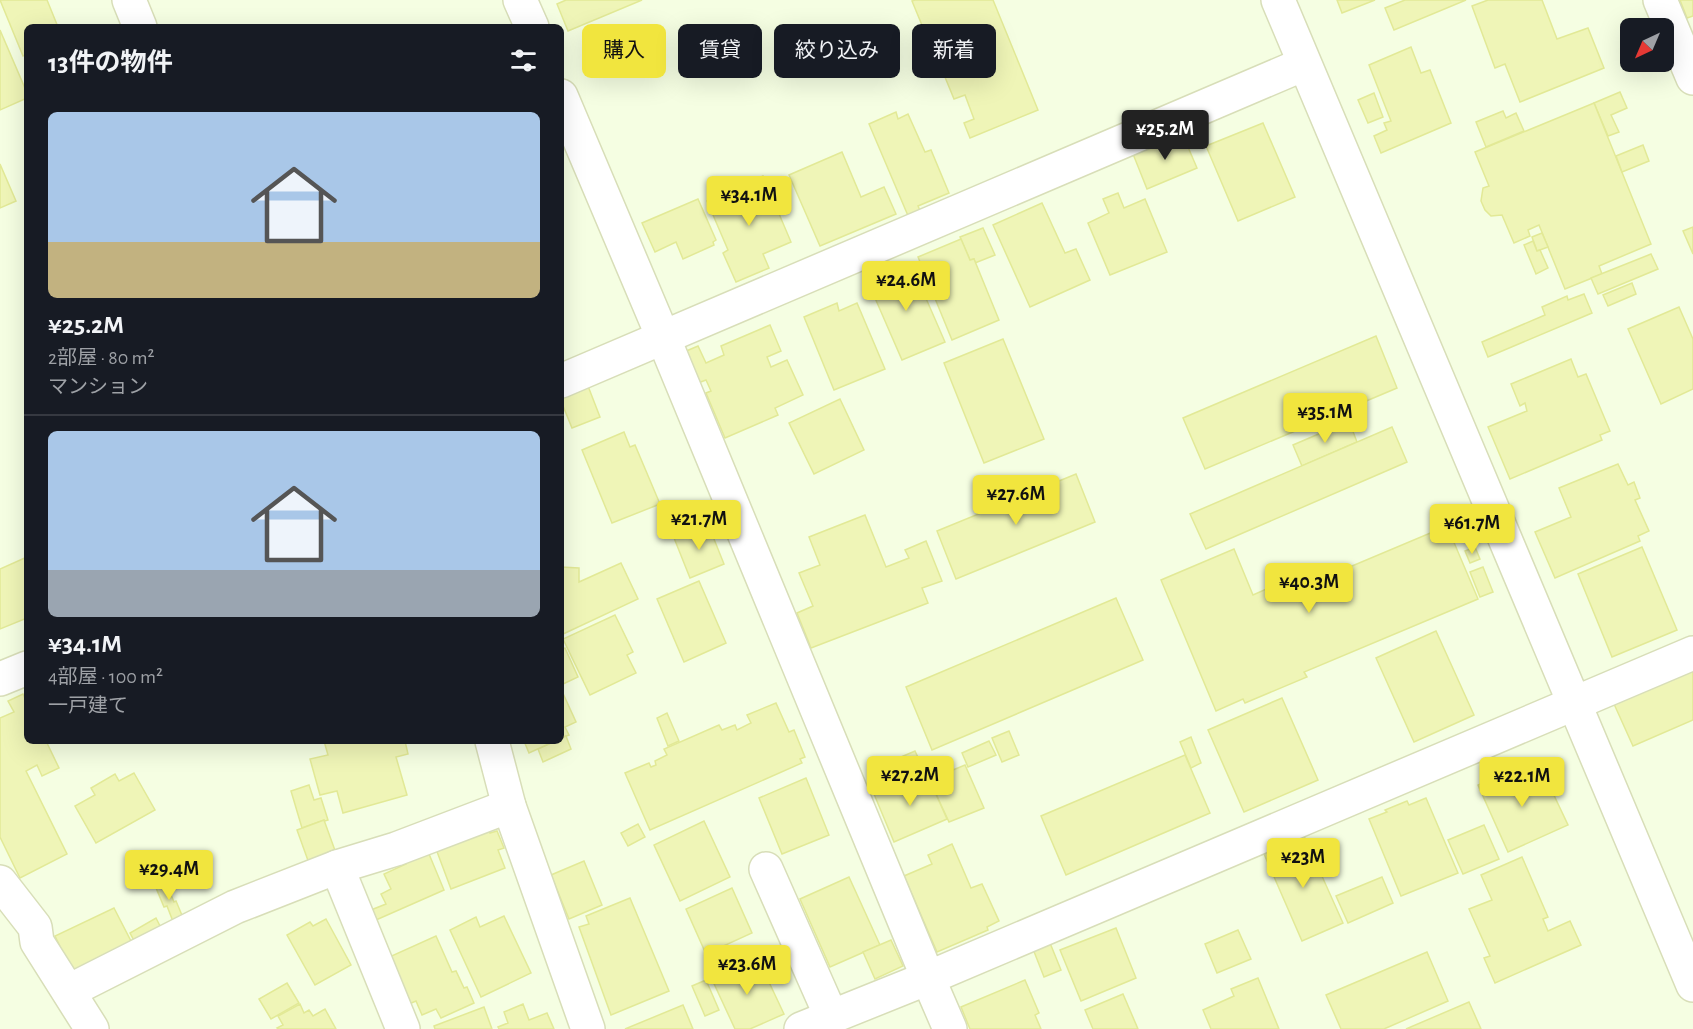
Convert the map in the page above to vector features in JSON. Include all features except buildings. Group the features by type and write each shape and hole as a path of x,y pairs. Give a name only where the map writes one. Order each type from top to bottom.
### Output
{"street":[{"path":"129,0 139,24"},
{"path":"520,0 531,24"},
{"path":"1278,0 1693,985"},
{"path":"1660,0 1685,35 1693,78"},
{"path":"564,380 1304,64"},
{"path":"564,103 950,1029"},
{"path":"801,1029 928,978 1693,653"},
{"path":"0,679 24,669"},
{"path":"493,744 509,806 588,1029"},
{"path":"69,991 235,907 337,867 396,849 509,806"},
{"path":"337,867 403,1029"},
{"path":"766,869 831,1016"},
{"path":"0,882 35,927 37,942 92,1029"}]}
